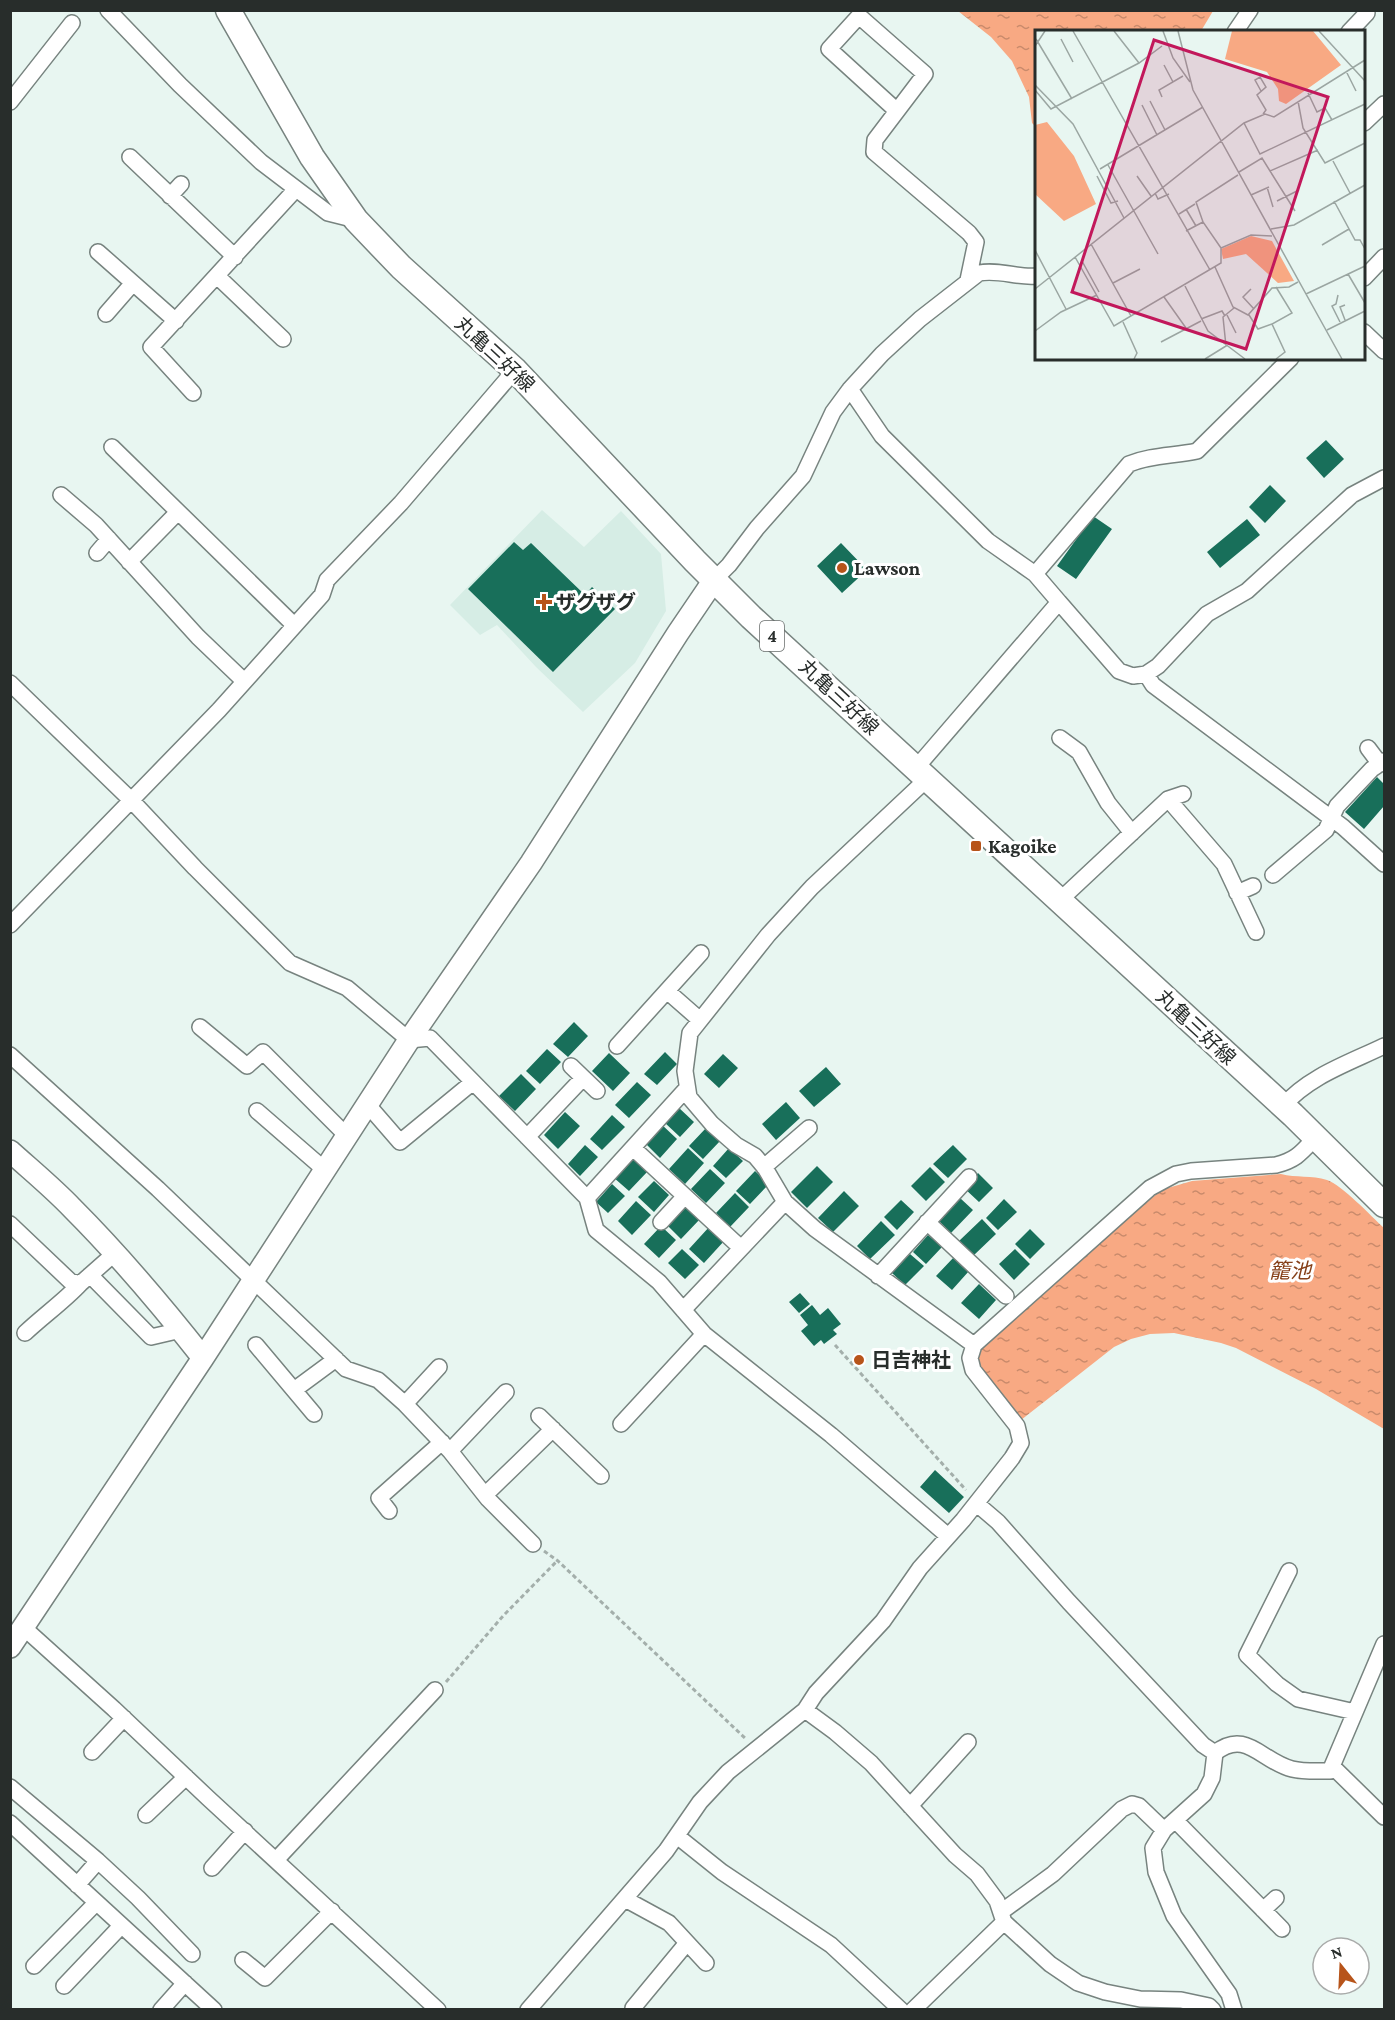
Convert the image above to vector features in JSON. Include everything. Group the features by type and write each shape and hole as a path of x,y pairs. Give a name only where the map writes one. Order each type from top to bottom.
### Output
{"main road":[{"name":"丸亀三好線","path":"228,10 312,157 356,220 401,267 515,370 751,617 1283,1106 1384,1204"}],"street":[{"path":"108,10 180,85 261,162 328,213 356,220"},
{"path":"1351,30 1369,15"},
{"path":"897,111 829,50 859,16 925,74 897,111 875,140 874,152 969,233 976,242 968,280"},
{"path":"10,102 72,23"},
{"path":"1365,122 1384,104"},
{"path":"130,157 235,257"},
{"path":"170,196 181,184"},
{"path":"193,393 151,347 296,189"},
{"path":"98,252 176,321"},
{"path":"1365,277 1384,257"},
{"path":"10,1647 203,1358 409,1040 531,862 678,633 714,580 803,476 833,412 850,389 889,347 979,273 990,270 1025,277 1035,276"},
{"path":"217,276 283,339"},
{"path":"106,314 133,283"},
{"path":"1365,333 1384,351"},
{"path":"1035,574 1129,464 1145,457 1197,451 1289,360"},
{"path":"10,925 132,801 244,681 322,595 327,580 401,502 515,370"},
{"path":"850,389 882,436 988,541 1035,574 1119,671 1133,676 1146,675 1158,666 1207,614 1248,591 1352,495 1384,478"},
{"path":"112,447 294,625"},
{"path":"61,495 96,525 198,637 244,681"},
{"path":"129,562 178,512"},
{"path":"97,553 109,539"},
{"path":"974,1345 815,1229 785,1202 755,1156 736,1145 712,1124 690,1097 685,1071 690,1033 700,1020 768,935 921,774 1059,602"},
{"path":"1146,675 1153,685 1331,818 1384,864"},
{"path":"10,683 132,801 290,963 347,988 409,1040 430,1038 587,1198 596,1230 659,1282 704,1334 831,1435 948,1536"},
{"path":"1060,738 1079,752 1108,803 1132,833"},
{"path":"1273,875 1326,830 1337,806 1372,769 1382,763 1368,747"},
{"path":"1059,901 1168,799 1183,794"},
{"path":"1168,799 1224,864 1256,932"},
{"path":"1237,893 1253,886"},
{"path":"617,1046 701,953"},
{"path":"667,991 700,1020"},
{"path":"200,1027 247,1066 263,1052 347,1136"},
{"path":"1283,1106 1295,1092 1314,1079 1384,1046"},
{"path":"10,1055 158,1189 346,1369 378,1380 405,1404 446,1447 485,1495 533,1544"},
{"path":"571,1066 597,1091"},
{"path":"527,1137 584,1078"},
{"path":"367,1104 400,1142 473,1082"},
{"path":"587,1198 687,1088"},
{"path":"257,1112 325,1170"},
{"path":"764,1167 808,1128"},
{"path":"528,2010 666,1851 700,1802 728,1772 805,1710 816,1693 883,1621 920,1568 976,1504 1012,1458 1021,1443 1017,1426 973,1370 970,1358 974,1345 1132,1204 1161,1181 1176,1174 1191,1171 1276,1165 1288,1162 1296,1159 1315,1138"},
{"path":"633,1148 741,1248"},
{"path":"10,1151 71,1206 115,1253 203,1358"},
{"path":"878,1275 969,1177"},
{"path":"661,1222 686,1196"},
{"path":"683,1310 785,1202"},
{"path":"927,1222 1006,1296"},
{"path":"10,1224 70,1281 85,1280 150,1337 181,1330"},
{"path":"25,1333 43,1316 57,1307 115,1253"},
{"path":"621,1424 658,1373 704,1334"},
{"path":"256,1344 314,1414"},
{"path":"294,1390 336,1359"},
{"path":"405,1404 439,1367"},
{"path":"389,1511 379,1498 446,1447 506,1392"},
{"path":"539,1416 601,1476"},
{"path":"485,1495 553,1429"},
{"path":"976,1504 998,1522 1068,1602 1203,1745 1215,1753"},
{"path":"1289,1571 1248,1655 1277,1684 1298,1699 1355,1712"},
{"path":"23,1627 438,2010"},
{"path":"1234,2010 1229,1994 1184,1932 1167,1900 1156,1872 1153,1848 1170,1825 1204,1794 1212,1778 1215,1753 1224,1746 1240,1743 1292,1769 1330,1771 1384,1644"},
{"path":"276,1860 435,1690"},
{"path":"805,1710 871,1763 955,1855 977,1874 997,1901 1002,1917 1050,1964 1078,1983 1105,1992 1140,1999 1181,2000 1209,2006 1213,2010"},
{"path":"92,1752 124,1718"},
{"path":"910,1806 968,1742"},
{"path":"1332,1766 1384,1818"},
{"path":"146,1815 186,1777"},
{"path":"10,1787 98,1861 138,1898 192,1954"},
{"path":"913,2010 1002,1917 1053,1874 1122,1809 1132,1803 1170,1825 1282,1929"},
{"path":"10,1823 214,2010"},
{"path":"212,1868 245,1831"},
{"path":"677,1836 722,1872 831,1945 901,2010"},
{"path":"77,1885 98,1861"},
{"path":"1263,1910 1276,1898"},
{"path":"625,1899 669,1923 706,1963"},
{"path":"34,1966 96,1903"},
{"path":"243,1960 266,1978 332,1911"},
{"path":"64,1986 121,1926"},
{"path":"633,2008 687,1944"},
{"path":"161,2010 185,1983"}],"path":[{"path":"835,1345 976,1504"},
{"path":"533,1544 558,1561 756,1748"},
{"path":"435,1690 445,1683 503,1616 558,1561"}],"shaded area":[{"path":"542,510 584,547 621,511 661,554 666,611 635,663 583,712 497,625 480,635 450,605"}],"water":[{"path":"958,11 1213,11 1202,30 1035,30 1035,126 1032,123 1029,97 1012,61 991,37"},
{"name":"籠池","path":"1281,1174 1321,1178 1333,1183 1384,1228 1384,1429 1316,1389 1236,1348 1174,1333 1150,1334 1114,1347 1021,1420 975,1368 975,1356 985,1341 1161,1190 1192,1181"}],"building":[{"path":"1326,440 1344,459 1324,478 1306,458"},
{"path":"1270,485 1286,501 1265,523 1249,507"},
{"path":"1093,516 1112,529 1076,579 1057,566"},
{"path":"1247,519 1260,535 1220,568 1207,552"},
{"name":"ザグザグ","path":"514,542 523,550 531,543 585,595 592,587 615,609 553,672 468,589"},
{"name":"Lawson","path":"841,543 867,570 842,593 817,566"},
{"path":"1377,777 1384,784 1384,806 1364,829 1345,812"},
{"path":"574,1022 588,1036 568,1057 553,1044"},
{"path":"547,1049 561,1062 540,1084 526,1071"},
{"path":"665,1052 677,1064 657,1085 644,1074"},
{"path":"609,1053 630,1073 613,1091 592,1071"},
{"path":"723,1054 738,1068 719,1088 704,1074"},
{"path":"826,1067 841,1084 814,1107 799,1091"},
{"path":"521,1074 536,1089 515,1111 499,1096"},
{"path":"637,1082 651,1095 629,1118 615,1105"},
{"path":"786,1102 800,1118 776,1140 762,1124"},
{"path":"678,1107 694,1122 680,1137 664,1122"},
{"path":"565,1112 580,1126 558,1149 544,1135"},
{"path":"612,1115 625,1127 602,1150 590,1139"},
{"path":"660,1123 677,1139 660,1158 643,1141"},
{"path":"706,1128 720,1141 703,1159 689,1146"},
{"path":"585,1145 598,1157 580,1176 568,1164"},
{"path":"953,1145 967,1159 948,1178 933,1164"},
{"path":"688,1148 704,1163 685,1184 669,1169"},
{"path":"729,1148 743,1161 726,1178 713,1166"},
{"path":"632,1157 648,1171 629,1191 613,1177"},
{"path":"817,1166 833,1182 807,1208 791,1192"},
{"path":"930,1167 945,1182 926,1201 911,1186"},
{"path":"710,1169 725,1183 706,1203 691,1189"},
{"path":"755,1171 769,1184 750,1204 736,1191"},
{"path":"978,1173 993,1188 979,1202 964,1188"},
{"path":"654,1181 669,1195 654,1212 638,1197"},
{"path":"612,1184 625,1196 608,1213 596,1202"},
{"path":"844,1191 859,1206 833,1232 818,1218"},
{"path":"735,1193 749,1207 730,1227 716,1213"},
{"path":"960,1198 973,1210 951,1233 938,1220"},
{"path":"1004,1199 1017,1212 998,1230 986,1218"},
{"path":"901,1200 914,1212 897,1230 884,1217"},
{"path":"636,1201 651,1215 632,1235 618,1221"},
{"path":"686,1205 700,1219 681,1239 667,1225"},
{"path":"982,1219 996,1234 973,1256 959,1241"},
{"path":"881,1221 895,1235 870,1259 857,1246"},
{"path":"661,1226 676,1240 659,1258 644,1244"},
{"path":"710,1226 725,1240 704,1263 689,1249"},
{"path":"1030,1229 1045,1244 1030,1259 1015,1244"},
{"path":"928,1235 942,1247 926,1264 913,1252"},
{"path":"682,1249 699,1265 685,1279 668,1263"},
{"path":"1015,1249 1030,1264 1014,1280 999,1264"},
{"path":"910,1254 924,1266 905,1285 892,1273"},
{"path":"954,1257 969,1271 952,1290 936,1276"},
{"path":"979,1284 996,1300 979,1319 961,1303"},
{"path":"800,1293 810,1304 799,1313 789,1302"},
{"path":"812,1305 820,1315 828,1308 841,1324 833,1330 837,1334 824,1344 821,1340 814,1346 801,1331 808,1325 800,1315"},
{"path":"935,1470 964,1497 949,1513 920,1487"}],"place":[{"name":"Lawson","path":"842,568"},
{"name":"ザグザグ","path":"544,602"},
{"name":"Kagoike","path":"976,846"},
{"name":"日吉神社","path":"859,1360"}]}
